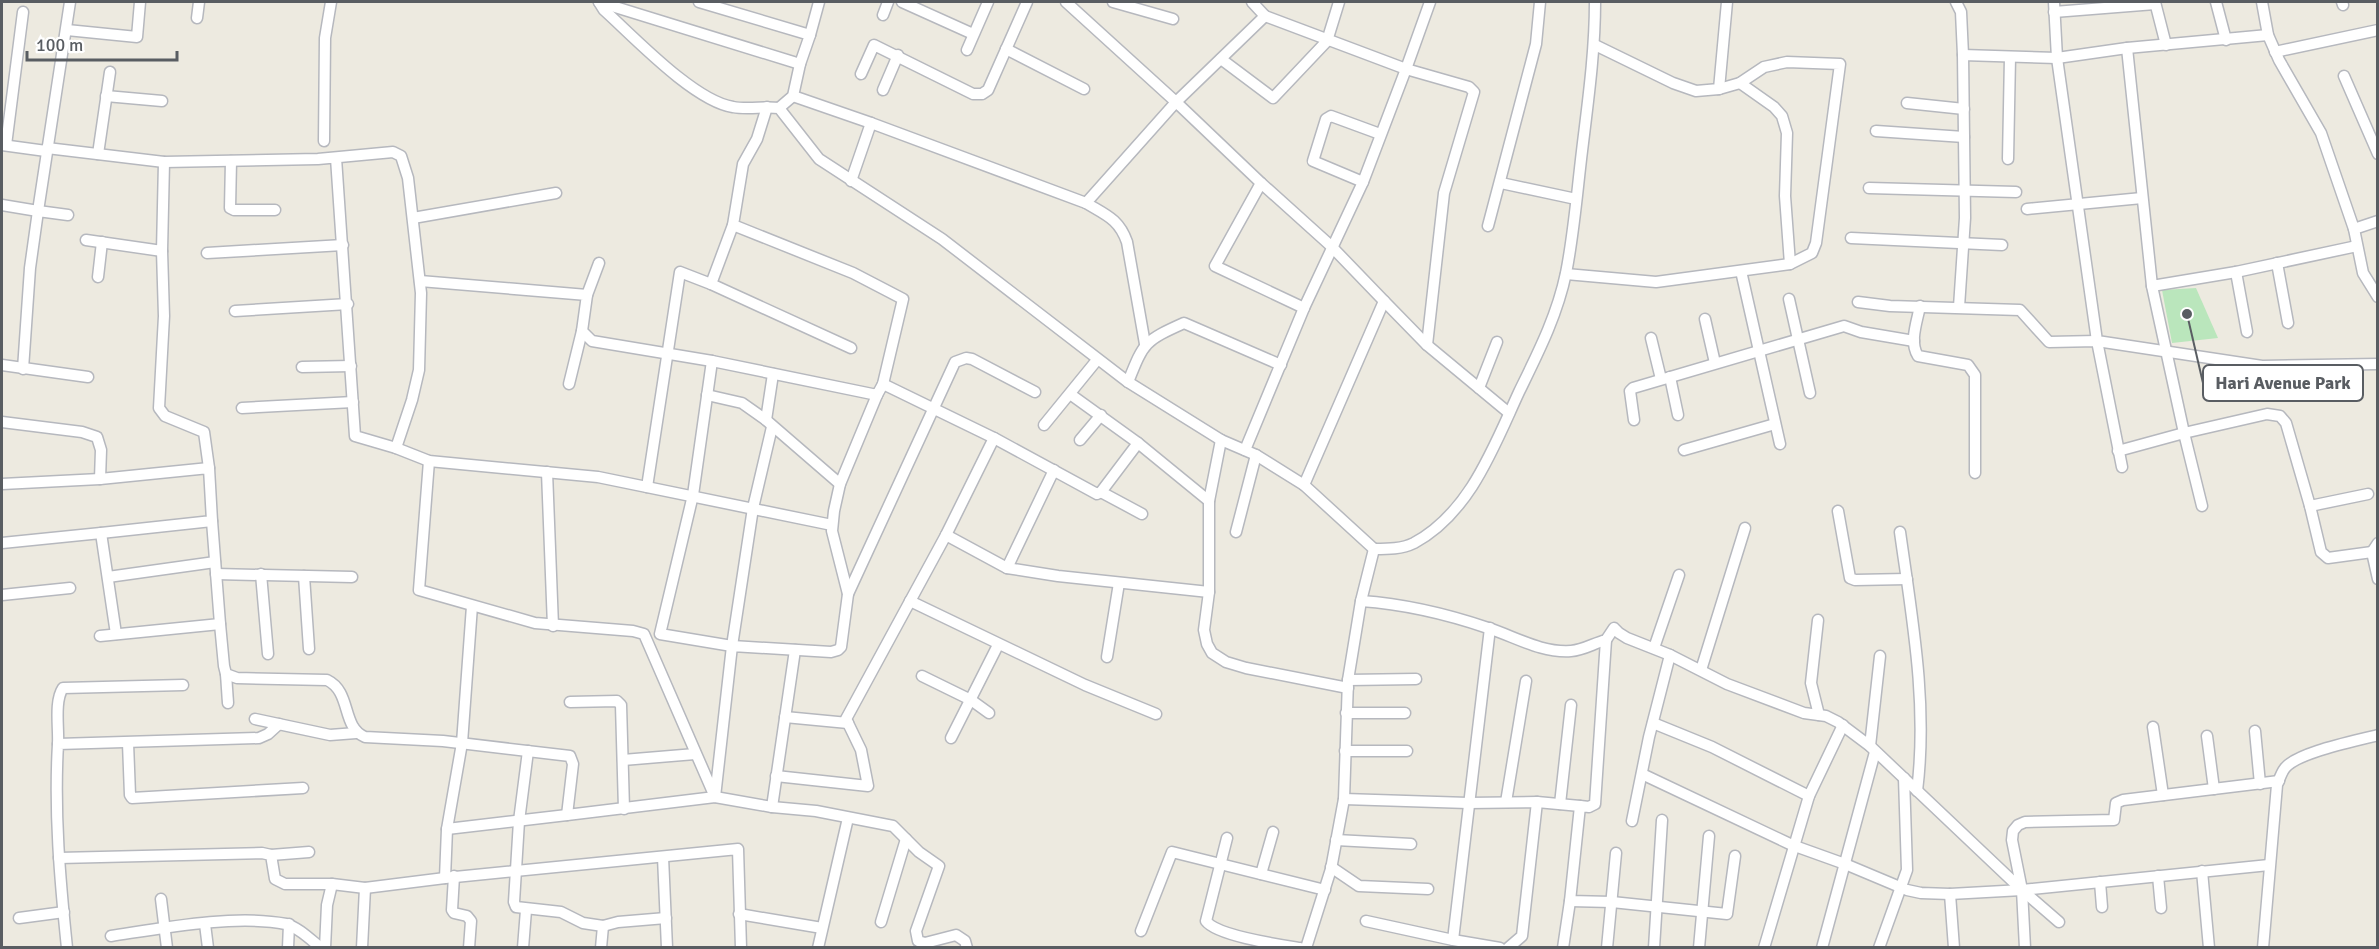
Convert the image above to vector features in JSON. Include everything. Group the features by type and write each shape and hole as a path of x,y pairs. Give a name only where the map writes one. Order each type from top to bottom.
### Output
{"street":[{"path":"24,369 30,268 46,149 70,2"},
{"path":"67,30 136,37 140,2"},
{"path":"197,18 199,2"},
{"path":"324,141 325,38 331,2"},
{"path":"599,2 604,10 693,89 713,101 733,108 779,108 793,96 818,2"},
{"path":"599,2 800,64"},
{"path":"699,2 810,35"},
{"path":"883,15 888,2"},
{"path":"902,2 973,34"},
{"path":"967,50 988,2"},
{"path":"861,74 874,45 977,94 988,90 1027,2"},
{"path":"1066,2 1331,246 1427,345 1509,413"},
{"path":"1113,2 1173,19"},
{"path":"1252,2 1265,16 1406,69 1469,87 1474,92 1444,193 1427,345"},
{"path":"1221,59 1273,98 1327,40 1339,2"},
{"path":"1245,450 1331,246 1363,182 1430,2"},
{"path":"1488,226 1536,44 1540,2"},
{"path":"779,108 819,159 850,182 942,239 1097,360 1221,440 1256,455 1304,485 1374,549 1395,549 1413,544 1447,517 1466,494 1491,454 1547,333 1566,274 1595,45 1595,2"},
{"path":"1719,89 1727,2"},
{"path":"1956,2 1961,12 1965,192 1959,307"},
{"path":"2216,2 2226,40"},
{"path":"2262,2 2268,35 2275,52 2321,133 2354,229 2363,273 2378,297"},
{"path":"2122,467 2097,341 2057,58 2054,7 2155,3 2166,45"},
{"path":"23,12 4,145 164,162 336,158 393,152 401,156 408,178 420,281 419,370 396,448"},
{"path":"1086,203 1176,102 1265,16"},
{"path":"2275,52 2378,30"},
{"path":"1963,55 2057,58 2127,48 2268,35"},
{"path":"1566,274 1656,282 1790,264 1812,253 1816,243 1839,64 1787,62 1764,67 1740,83 1719,89 1696,91 1673,84 1595,45"},
{"path":"2127,48 2152,286 2164,350 2202,506"},
{"path":"1006,49 1084,89"},
{"path":"883,90 897,55"},
{"path":"2008,159 2010,57"},
{"path":"98,154 110,72"},
{"path":"2344,76 2378,153"},
{"path":"1740,83 1774,107 1782,116 1787,133 1785,196 1790,264"},
{"path":"106,96 162,101"},
{"path":"793,96 1086,203 1114,220 1122,228 1127,242 1145,344"},
{"path":"1907,103 1964,109"},
{"path":"711,284 733,225 743,164 757,139 767,107"},
{"path":"1363,182 1313,161 1319,139 1328,117 1331,116 1380,134"},
{"path":"850,182 871,123"},
{"path":"1876,131 1964,137"},
{"path":"336,158 348,304 355,436 429,461 598,477 832,525"},
{"path":"231,161 229,204 231,209 275,210"},
{"path":"164,162 162,251 164,316 159,408 165,416 204,432 209,468 228,703"},
{"path":"1261,183 1215,266 1304,308"},
{"path":"1501,183 1576,199"},
{"path":"1869,188 2016,192"},
{"path":"413,218 556,193"},
{"path":"2026,209 2142,198"},
{"path":"2,205 69,215"},
{"path":"2354,229 2378,221"},
{"path":"733,225 853,273 903,299 883,384 840,484 832,525 848,594"},
{"path":"1851,238 2002,245"},
{"path":"86,240 162,251"},
{"path":"98,277 102,242"},
{"path":"207,253 343,245"},
{"path":"2152,286 2236,272 2357,246"},
{"path":"569,384 582,331 587,295 599,263"},
{"path":"2277,263 2288,323"},
{"path":"1741,271 1780,444"},
{"path":"647,487 680,272 852,348"},
{"path":"2236,272 2247,332"},
{"path":"420,281 587,295"},
{"path":"1789,299 1809,393"},
{"path":"1304,485 1384,301"},
{"path":"1858,302 2020,310 2049,342 2097,341 2262,366 2378,364"},
{"path":"236,310 348,304"},
{"path":"1920,306 1914,340 1918,356 1968,365 1972,369 1975,381 1975,473"},
{"path":"1705,319 1715,363"},
{"path":"1128,382 1145,344 1156,336 1184,323 1281,365"},
{"path":"1634,420 1630,391 1633,388 1844,326 1861,332 1914,340"},
{"path":"582,331 592,340 877,395"},
{"path":"1651,338 1678,414"},
{"path":"1479,388 1497,342"},
{"path":"712,362 693,495 660,634 732,646 831,652 841,647 848,594 955,362 966,358 1035,392"},
{"path":"1044,425 1097,360"},
{"path":"2,365 88,377"},
{"path":"302,367 351,366"},
{"path":"715,797 732,646 753,508 769,423 774,374"},
{"path":"883,384 994,438 1097,494 1101,492 1138,443"},
{"path":"1070,394 1138,443 1209,501"},
{"path":"707,395 742,403 840,484"},
{"path":"242,408 353,402"},
{"path":"2118,451 2267,414 2280,416 2286,423 2321,552 2328,558 2375,548 2378,579"},
{"path":"1080,440 1101,415"},
{"path":"2,422 82,432 97,437 101,450 100,479"},
{"path":"1684,450 1775,424"},
{"path":"776,776 868,786 861,750 846,719 892,639 994,438"},
{"path":"1221,440 1209,501 1209,592 1204,630 1212,653 1227,662 1246,668 1348,684 1416,679"},
{"path":"1236,532 1256,455"},
{"path":"429,461 419,590 534,623 633,631 644,634 715,797"},
{"path":"2,484 100,479 209,468"},
{"path":"1007,568 1054,470"},
{"path":"547,472 553,626"},
{"path":"1101,492 1142,514"},
{"path":"2310,507 2368,494"},
{"path":"1838,511 1850,578 1855,580 1906,579"},
{"path":"2,543 212,521"},
{"path":"1701,670 1745,528"},
{"path":"101,532 116,634"},
{"path":"1900,532 1921,700 1921,752 1917,790"},
{"path":"946,535 1007,568 1209,592"},
{"path":"1306,948 1331,867 1344,799 1348,684 1361,600 1374,549"},
{"path":"108,578 216,568 261,574 352,577"},
{"path":"261,574 268,654"},
{"path":"1654,648 1679,575"},
{"path":"304,576 309,649"},
{"path":"1107,657 1119,583"},
{"path":"2,595 70,588"},
{"path":"1361,600 1391,603 1490,628 1545,650 1573,651 1606,640"},
{"path":"910,601 1085,685 1156,714"},
{"path":"469,948 471,921 468,917 454,913 452,910 447,829 462,743 472,606"},
{"path":"1818,620 1811,683 1820,715"},
{"path":"100,636 220,624"},
{"path":"1344,799 1468,803 1537,802 1589,807 1595,804 1606,640 1614,627 1627,638 1670,654 1727,684 1804,713 1826,716 1842,725 1873,749 2059,922"},
{"path":"1453,940 1490,628"},
{"path":"951,738 998,645"},
{"path":"772,807 795,650"},
{"path":"1632,821 1665,667 1670,654"},
{"path":"1822,948 1873,749 1880,656"},
{"path":"226,674 237,678 327,681 337,687 356,734"},
{"path":"922,676 971,700 989,713"},
{"path":"1506,802 1526,681"},
{"path":"67,948 59,858 57,801 61,692 63,688 183,685"},
{"path":"570,702 620,702 624,809"},
{"path":"1560,804 1571,705"},
{"path":"1346,713 1405,713"},
{"path":"785,717 848,723"},
{"path":"255,719 330,735 356,734 564,754 571,758 573,764 567,815"},
{"path":"1653,723 1712,747 1809,796"},
{"path":"58,744 259,738 268,734 279,724"},
{"path":"1764,948 1809,796 1842,725"},
{"path":"2153,727 2163,795"},
{"path":"2255,731 2260,784"},
{"path":"2263,948 2269,865 2279,781 2284,768 2295,760 2378,735"},
{"path":"2207,736 2214,789"},
{"path":"128,743 132,798 303,788"},
{"path":"528,751 519,821 514,904 517,908 561,912 583,923 603,926 618,922 666,918"},
{"path":"1345,751 1407,751"},
{"path":"623,760 695,753"},
{"path":"1642,774 1795,846 1902,888 1921,893 1950,894 2022,890 2269,865"},
{"path":"1879,948 1907,870 1904,778"},
{"path":"2025,948 2022,890 2012,840 2013,831 2018,825 2025,822 2114,820 2116,803 2279,781"},
{"path":"447,829 715,797 772,807 816,811 893,826 919,852 939,866 916,931 918,940 925,943 956,935 965,941 967,948"},
{"path":"1508,948 1522,936 1537,802"},
{"path":"1563,948 1580,806"},
{"path":"818,948 848,818"},
{"path":"1654,948 1662,820"},
{"path":"1261,874 1273,832"},
{"path":"1699,948 1709,836"},
{"path":"1227,838 1206,916 1209,925 1260,942 1300,948"},
{"path":"881,922 906,839"},
{"path":"1336,840 1411,844"},
{"path":"271,855 275,879 280,883 332,884 365,888 449,877 738,849 741,948"},
{"path":"59,858 271,855 309,852"},
{"path":"1142,932 1172,852 1325,890"},
{"path":"1607,948 1616,853"},
{"path":"1570,901 1612,902 1728,913 1735,856"},
{"path":"663,857 667,948"},
{"path":"1331,867 1359,886 1428,889"},
{"path":"2202,871 2209,948"},
{"path":"2158,876 2161,908"},
{"path":"2100,882 2102,907"},
{"path":"326,948 327,905 332,884"},
{"path":"362,948 365,888"},
{"path":"1950,894 1954,948"},
{"path":"161,899 166,948"},
{"path":"523,948 526,910"},
{"path":"19,918 64,912"},
{"path":"739,914 822,928"},
{"path":"1366,921 1500,948"},
{"path":"111,936 205,924 243,922 289,924 321,948"},
{"path":"205,924 208,948"},
{"path":"288,948 289,924"},
{"path":"601,948 603,926"}],"green space":[{"path":"2196,288 2218,338 2172,343 2162,290"}],"place":[{"name":"Hari Avenue Park","path":"2187,314"}]}
